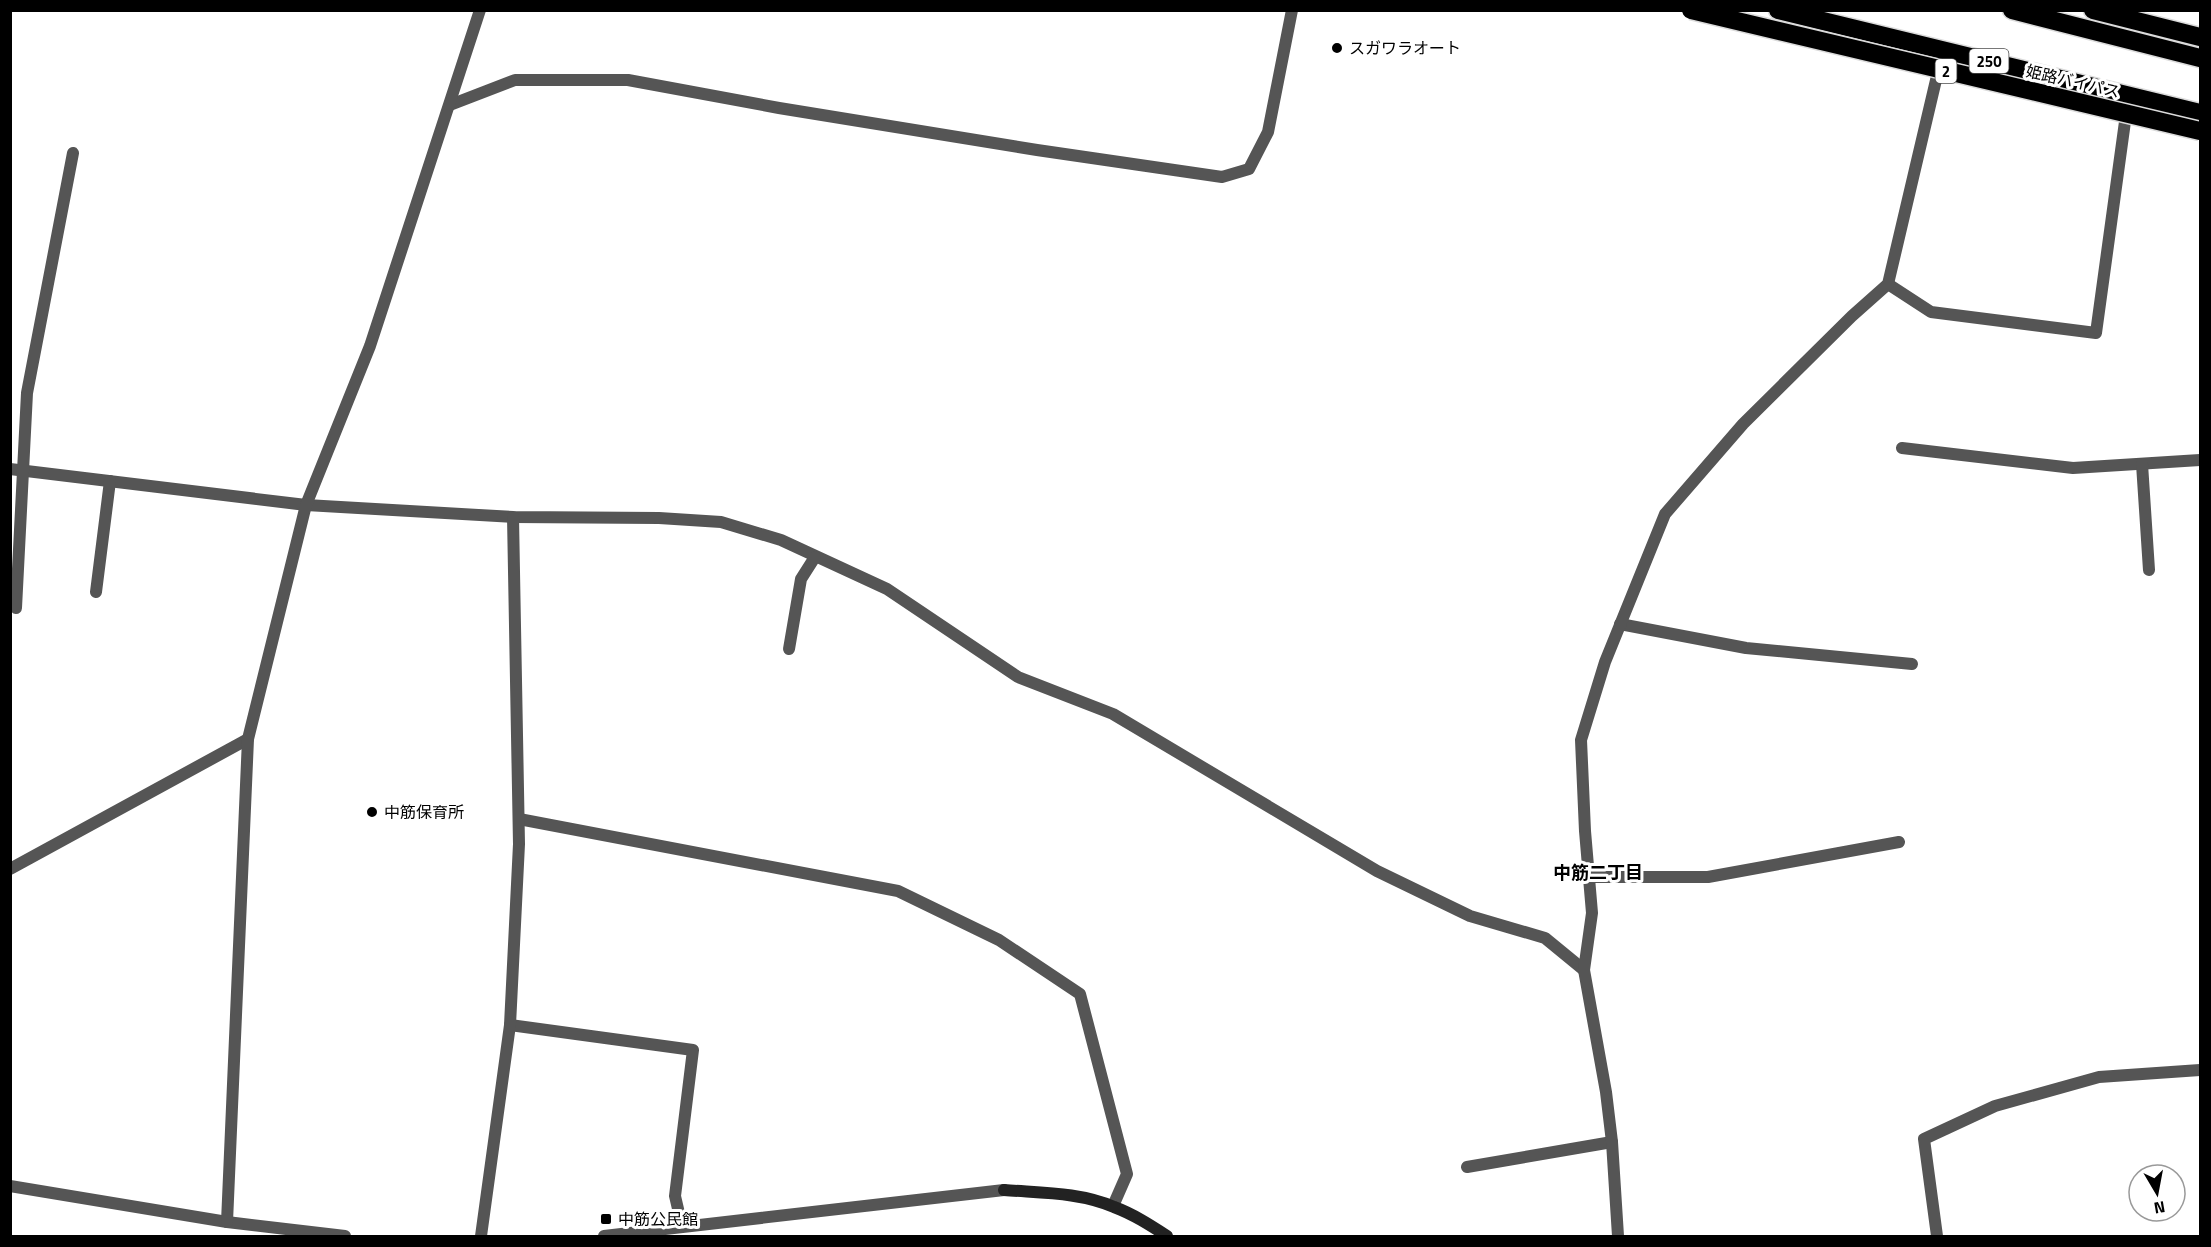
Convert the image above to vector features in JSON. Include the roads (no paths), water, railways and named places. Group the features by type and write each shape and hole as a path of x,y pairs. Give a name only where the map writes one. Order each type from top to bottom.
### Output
{"highway":[{"name":"姫路バイパス","path":"1691,10 2200,131"},
{"name":"250","path":"1778,10 2200,113"},
{"path":"2012,10 2200,58"},
{"path":"2093,10 2200,37"}],"street":[{"path":"227,1222 248,739 306,505 370,346 480,10"},
{"path":"450,105 515,80 628,80 814,114 1222,177 1249,170 1268,132 1292,10"},
{"path":"1618,1236 1612,1142 1606,1092 1584,970 1592,913 1581,740 1605,662 1665,514 1743,424 1852,315 1888,284 1943,50"},
{"path":"1888,284 1931,312 2096,333 2128,95"},
{"path":"16,608 17,470 27,393 73,153"},
{"path":"1902,448 2073,468 2200,460"},
{"path":"2142,464 2149,570"},
{"path":"17,470 306,505 513,517 659,518 721,522 782,540 887,589 1018,677 1113,714 1377,871 1470,915 1545,938 1584,970"},
{"path":"96,592 110,481"},
{"path":"481,1236 510,1025 519,819 513,517"},
{"path":"789,648 801,579 815,557"},
{"path":"1620,624 1746,648 1912,664"},
{"path":"10,869 248,739"},
{"path":"519,819 898,891 999,940 1080,994 1126,1174 1113,1206"},
{"path":"1589,877 1708,877 1899,842"},
{"path":"510,1025 693,1050 675,1196 682,1226"},
{"path":"1937,1236 1924,1139 1995,1106 2099,1077 2200,1070"},
{"path":"1467,1167 1612,1142"},
{"path":"10,1186 227,1222 345,1236"},
{"path":"604,1236 1004,1190 1075,1196 1113,1206 1141,1219 1167,1236"}],"place":[{"name":"スガワラオート","path":"1337,48"},
{"name":"中筋保育所","path":"372,812"},
{"name":"中筋公民館","path":"606,1219"}],"district":[{"name":"中筋二丁目","path":"1598,872"}]}
